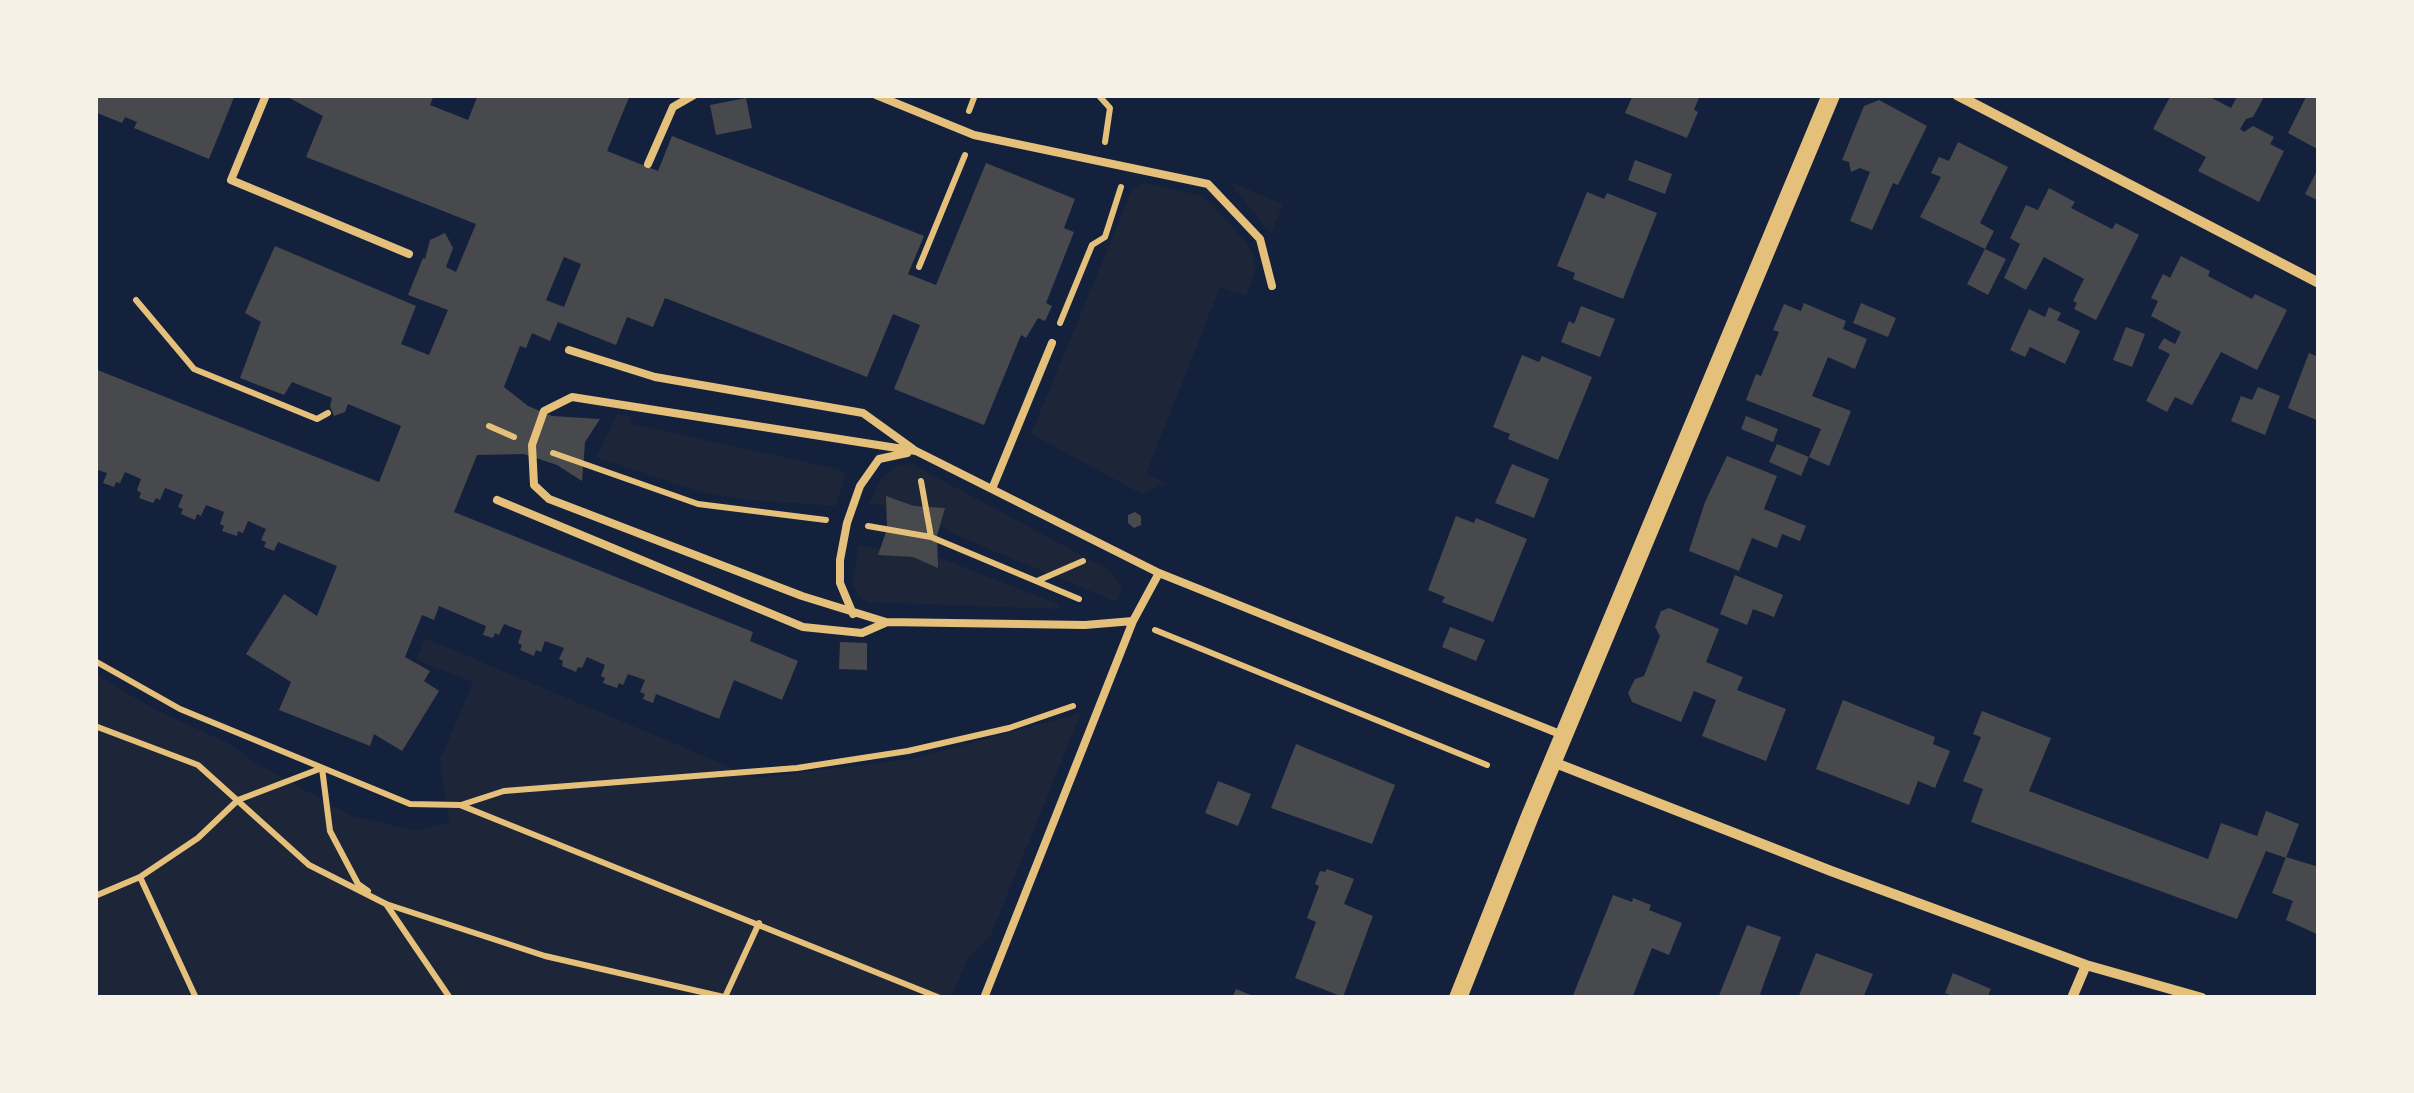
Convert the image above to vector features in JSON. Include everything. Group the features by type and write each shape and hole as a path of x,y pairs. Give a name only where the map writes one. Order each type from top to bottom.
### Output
{"street":[{"path":"1458,998 1831,95"},
{"path":"1957,95 2319,283"},
{"path":"1554,762 1830,871 2086,964 2202,998"},
{"path":"2072,998 2086,964"}],"lane":[{"path":"266,95 232,180 408,254"},
{"path":"648,164 672,107 694,95"},
{"path":"876,95 974,136 1208,184 1260,238 1272,286"},
{"path":"992,489 1052,343"},
{"path":"569,350 655,377 863,414 916,452 1107,550 1565,736"},
{"path":"916,452 572,396 544,411 532,444 534,485 550,499 853,614 886,622 1133,622"},
{"path":"853,614 840,584 840,560 860,486 879,460 916,452"},
{"path":"497,500 803,627 862,633 886,622"},
{"path":"984,998 1133,622 1159,573"}],"path":[{"path":"1100,97 1110,108 1102,162"},
{"path":"919,267 974,136"},
{"path":"1052,343 1092,245 1105,237 1114,215"},
{"path":"136,300 194,370 318,419 328,413"},
{"path":"489,426 698,504 931,537"},
{"path":"1037,581 1107,550"},
{"path":"95,661 180,709 410,804 460,805 504,791 798,768 908,751 1010,728 1106,696"},
{"path":"95,726 198,765 310,864 386,904 546,956 646,982 726,997 759,924"},
{"path":"95,896 140,877 198,838 238,800 322,768"},
{"path":"322,768 330,831 358,884 386,904 450,998"},
{"path":"460,805 940,998"},
{"path":"140,877 196,998"}],"shaded area":[{"path":"1228,181 1283,204 1271,234"},
{"path":"1144,183 1199,195 1212,204 1244,240 1253,254 1256,271 1246,296 1220,287 1146,474 1166,483 1142,494 1031,434 1132,190"},
{"path":"617,414 630,417 631,424 838,469 845,476 836,506 701,492 596,457"},
{"path":"912,464 1109,570 1122,589 1117,602 951,533 912,507 869,504 881,479 897,466"},
{"path":"858,545 943,559 1060,605 1056,609 869,602 859,596 853,584"},
{"path":"425,638 756,778 911,759 1081,713 990,937 967,960 951,998 95,998 95,674 156,710 230,744 254,762 352,816 417,831 449,822 440,760 473,682 416,660"}],"building":[{"path":"95,95 235,95 209,159 134,128 137,122 125,117 122,123 95,112"},
{"path":"284,95 434,95 430,105 468,120 478,95 630,95 607,151 658,171 672,136 924,236 908,274 936,285 986,163 1075,199 1064,228 1074,232 1046,303 1052,306 1045,321 1038,318 1026,338 1021,335 984,425 894,389 920,325 893,314 867,377 665,298 653,327 627,317 616,345 558,322 550,341 532,333 526,348 520,346 504,387 528,406 552,416 600,419 585,442 582,481 557,465 524,454 477,455 454,512 753,632 750,641 798,661 782,700 734,680 719,719 656,694 653,703 643,699 645,694 640,692 645,680 628,674 617,688 603,683 605,665 587,657 576,672 562,666 559,659 564,648 545,641 541,652 536,650 534,656 520,650 522,631 504,624 499,635 483,635 486,626 439,606 434,620 422,615 405,657 430,671 424,681 439,691 402,751 374,734 370,746 279,710 291,682 246,654 284,594 317,616 337,566 278,542 274,551 264,547 266,542 261,540 266,529 248,521 243,533 238,531 237,536 222,531 224,512 206,505 195,520 181,514 183,509 178,507 183,495 165,488 160,500 156,498 153,503 139,498 141,479 125,472 114,487 103,483 107,473 95,469 95,369 379,482 401,426 348,404 345,412 334,416 332,398 292,382 284,395 240,378 261,322 245,313 275,246 416,306 401,344 429,355 448,310 408,295 430,240 445,233 453,248 446,267 456,272 476,224 306,157 323,116","holes":["564,257 581,264 564,307 546,300"]},
{"path":"1633,95 1700,95 1694,110 1698,112 1687,138 1625,113"},
{"path":"2171,95 2206,95 2231,108 2238,95 2265,95 2253,117 2246,119 2240,129 2244,132 2253,126 2274,137 2270,144 2284,151 2259,202 2198,171 2206,157 2153,129"},
{"path":"2307,95 2319,95 2319,150 2288,133"},
{"path":"746,98 752,128 716,135 710,105"},
{"path":"1879,100 1927,126 1898,185 1893,183 1872,230 1850,221 1870,172 1860,168 1851,172 1849,162 1842,160 1864,106"},
{"path":"1958,142 2008,167 1980,223 1994,231 1985,249 1920,217 1941,177 1931,173 1939,157 1949,161"},
{"path":"1635,160 1672,174 1665,194 1628,180"},
{"path":"2319,167 2319,201 2305,194"},
{"path":"2049,188 2075,202 2071,208 2112,229 2116,223 2139,235 2096,320 2074,309 2077,303 2073,301 2084,279 2044,257 2026,290 2004,278 2020,244 2010,238 2026,205 2038,210"},
{"path":"1587,192 1604,199 1607,193 1657,213 1623,299 1573,279 1575,273 1557,266"},
{"path":"1985,249 2006,259 1988,295 1967,284"},
{"path":"2181,256 2210,271 2208,276 2252,299 2255,294 2287,310 2257,370 2221,352 2192,405 2175,397 2167,412 2146,401 2170,354 2158,348 2164,338 2175,344 2181,332 2151,316 2158,301 2151,298 2163,274 2170,278"},
{"path":"1804,303 1846,321 1843,329 1867,339 1855,369 1828,357 1812,396 1851,411 1829,466 1809,457 1821,429 1746,400 1756,374 1761,376 1779,332 1773,330 1784,304 1801,311"},
{"path":"1861,303 1896,318 1888,337 1853,323"},
{"path":"1581,306 1615,319 1600,357 1561,342 1569,321 1574,324"},
{"path":"2049,307 2061,313 2057,320 2080,331 2065,364 2030,347 2025,357 2010,350 2029,309 2045,317"},
{"path":"2126,327 2145,334 2132,367 2113,360"},
{"path":"2309,353 2319,357 2319,421 2288,408"},
{"path":"1522,355 1539,362 1542,356 1592,377 1558,460 1508,439 1510,434 1493,427"},
{"path":"2258,387 2280,396 2265,435 2231,421 2241,396 2252,400"},
{"path":"1746,416 1778,429 1773,442 1741,429"},
{"path":"1777,444 1809,457 1801,476 1769,462"},
{"path":"1727,456 1777,476 1764,509 1806,526 1800,541 1782,534 1777,548 1752,538 1739,571 1689,551 1705,502"},
{"path":"1512,464 1549,479 1534,518 1495,503"},
{"path":"886,496 914,506 945,508 937,536 938,568 913,557 878,555 887,529"},
{"path":"1135,512 1141,516 1141,525 1134,528 1128,523 1128,515"},
{"path":"1456,516 1474,523 1476,518 1527,539 1493,622 1442,602 1445,597 1428,590"},
{"path":"1735,575 1783,595 1774,617 1753,609 1747,625 1720,614"},
{"path":"1669,608 1719,629 1706,662 1743,677 1737,690 1786,709 1766,761 1702,736 1716,700 1694,691 1681,722 1632,702 1628,693 1635,679 1644,676 1660,636 1655,627 1661,611"},
{"path":"1450,627 1485,640 1476,661 1442,647"},
{"path":"840,642 867,643 867,670 839,669"},
{"path":"1843,700 1935,737 1933,744 1950,751 1935,788 1918,781 1909,805 1816,769"},
{"path":"1982,711 2051,738 2029,791 2208,859 2221,823 2257,836 2266,811 2299,824 2286,858 2266,851 2237,919 1971,822 1983,789 1963,781 1981,737 1973,734"},
{"path":"1296,744 1395,785 1372,844 1271,808"},
{"path":"1218,781 1251,794 1238,826 1205,813"},
{"path":"2286,857 2319,867 2319,935 2286,920 2293,901 2272,893"},
{"path":"1327,869 1354,879 1344,904 1373,916 1343,997 1295,978 1316,922 1307,918 1319,886 1315,884 1320,871"},
{"path":"1613,895 1651,905 1649,910 1682,923 1669,955 1652,948 1632,998 1572,998"},
{"path":"1747,925 1781,937 1760,994 1768,998 1718,998"},
{"path":"1816,953 1873,974 1863,998 1798,998"},
{"path":"1953,973 1991,989 1987,998 1958,998 1945,993"},
{"path":"1236,989 1258,998 1232,998"}]}
